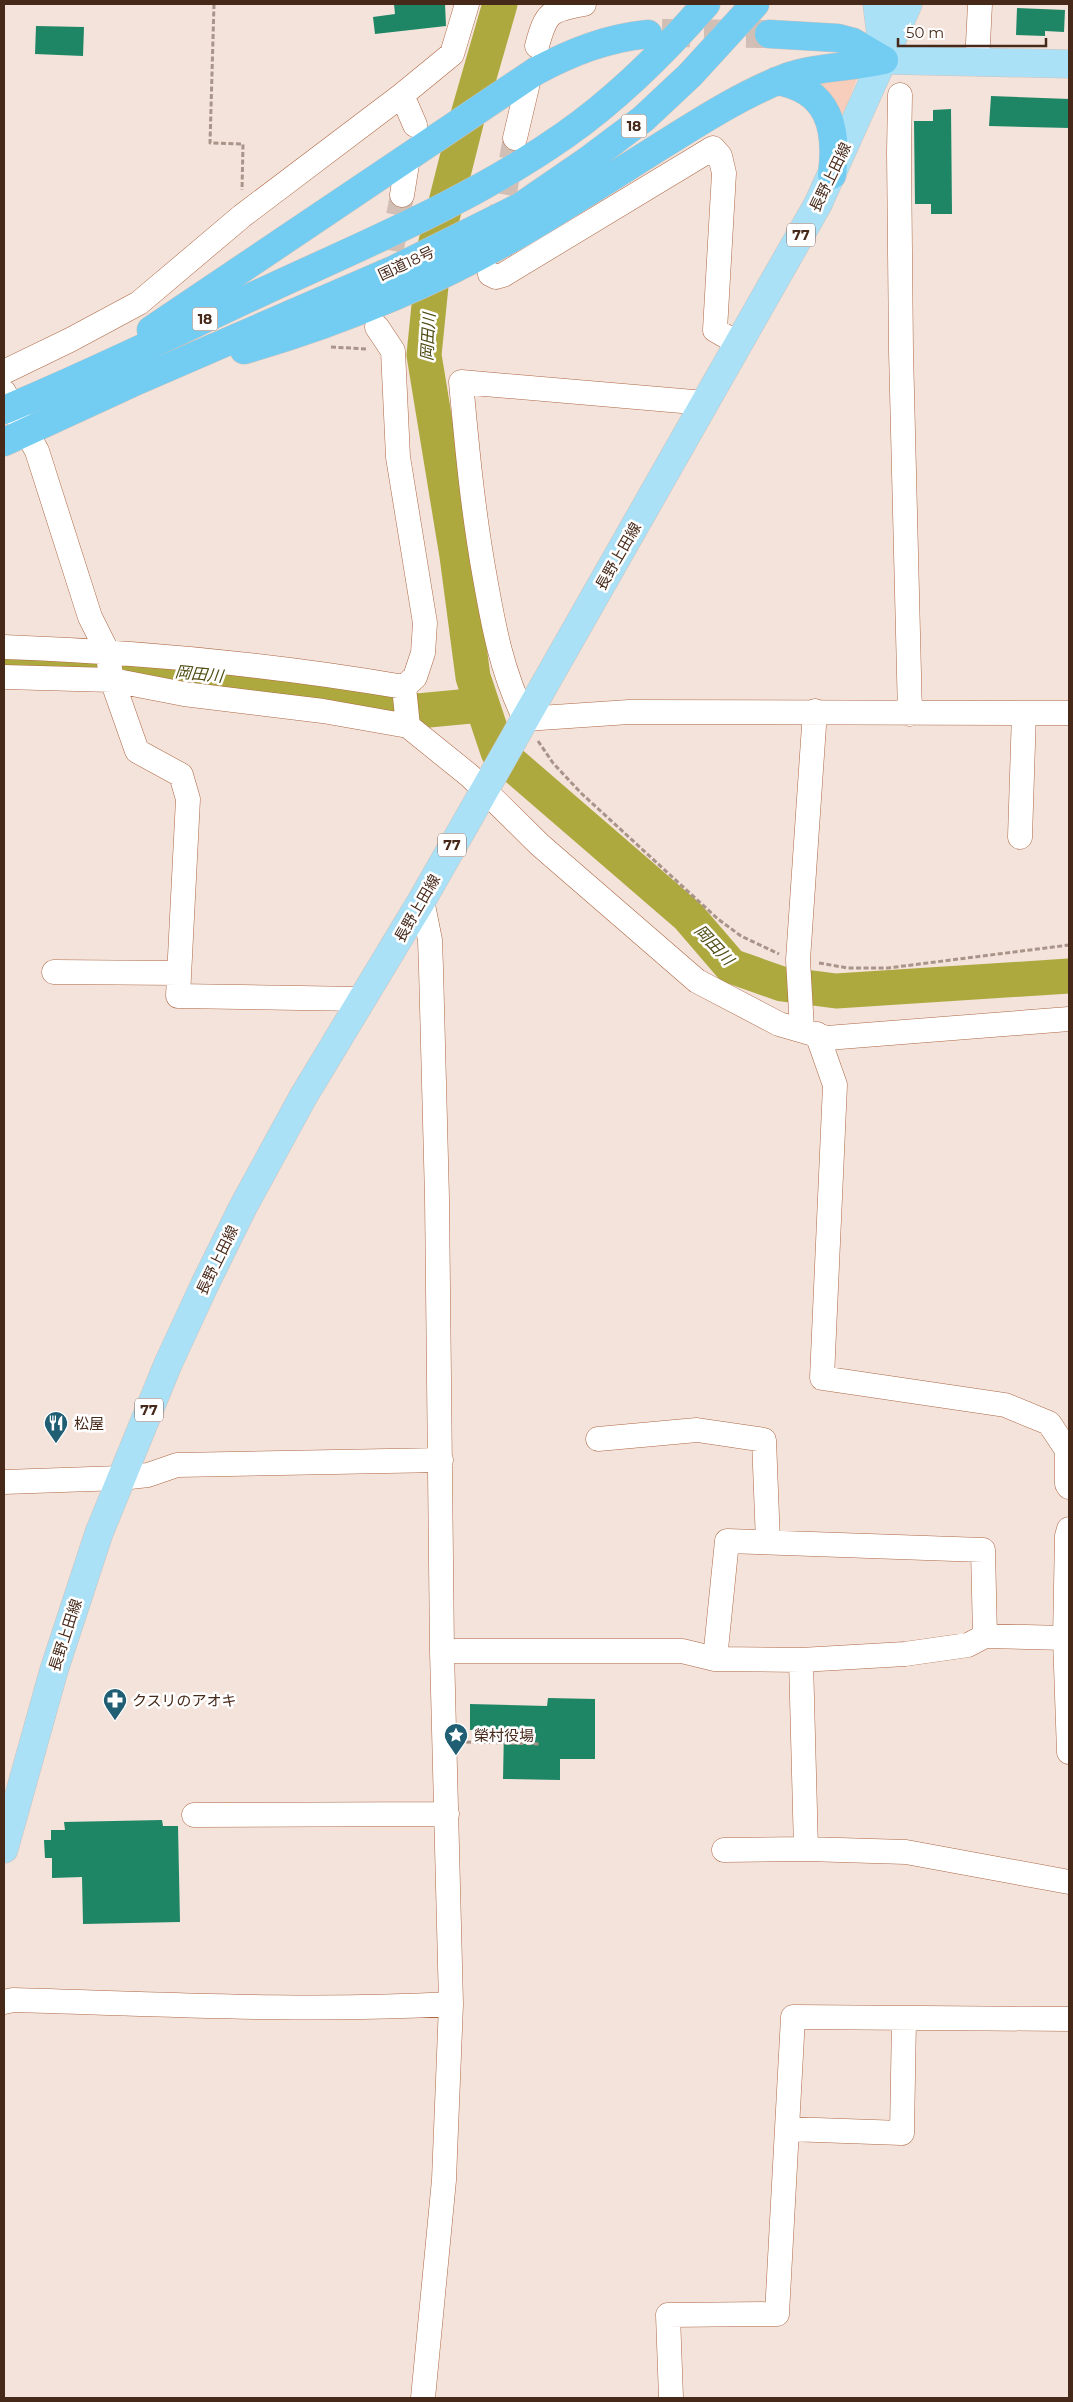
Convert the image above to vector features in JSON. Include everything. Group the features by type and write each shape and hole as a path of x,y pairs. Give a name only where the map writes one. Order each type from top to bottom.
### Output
{"highway":[{"name":"18","path":"7,403 96,369 405,226 500,177 566,134 602,107 658,56 706,4"},
{"name":"国道18号","path":"15,437 132,383 395,269 520,207 553,186 643,119 690,75 755,4"},
{"path":"96,369 414,145 523,85 577,50 598,43 648,34"},
{"path":"769,34 846,40 884,60"},
{"path":"132,383 291,337 391,296 488,263 534,225 740,98 776,81 809,71 863,65 884,60"},
{"path":"776,81 805,92 818,103 830,118 834,137 832,175"}],"main road":[{"path":"877,4 884,60 1069,64"},
{"name":"77","path":"884,60 908,4"},
{"name":"長野上田線","path":"4,1849 54,1670 99,1533 168,1364 243,1207 361,999 422,900 818,204 884,60"}],"street":[{"path":"4,372 70,340 139,303 242,216 402,95 452,54 468,4"},
{"path":"537,46 548,17 558,8 584,4"},
{"path":"977,63 980,4"},
{"path":"515,138 523,85"},
{"path":"402,95 414,145 402,195"},
{"path":"900,95 899,152 904,462 910,714"},
{"path":"488,263 496,277 503,275 713,148 720,156 724,173 715,330 739,344"},
{"path":"377,327 393,351 398,457 425,623 423,653 406,706"},
{"path":"705,403 461,382 473,511 496,640 504,669 525,719 629,712 1069,713"},
{"path":"7,403 15,437 37,451 90,617 110,666 137,751 182,774 188,799 178,996 361,999"},
{"path":"4,647 110,666 184,694 323,711 406,706"},
{"path":"4,677 110,666 316,672 406,706 483,790 588,888 697,981 779,1024 810,1031 828,1038 1069,1019"},
{"path":"815,711 798,960 810,1031 835,1085 822,1378 1005,1404 1049,1423 1067,1450 1067,1484 1069,1487"},
{"path":"1020,838 1024,713"},
{"path":"422,900 430,940 431,968 441,1460 442,1651 451,2004 444,2180 423,2398"},
{"path":"54,972 179,973"},
{"path":"598,1439 697,1430 764,1440 768,1542"},
{"path":"4,1482 121,1478 148,1475 177,1465 441,1460"},
{"path":"1069,1529 1067,1536 1064,1638 1069,1752"},
{"path":"715,1659 727,1541 983,1550 985,1636"},
{"path":"442,1651 682,1651 715,1659 801,1660 905,1654 968,1646 985,1636 1064,1638"},
{"path":"801,1660 806,1849"},
{"path":"194,1815 447,1814"},
{"path":"724,1850 806,1849 906,1852 1069,1882"},
{"path":"4,2002 376,2008 451,2004"},
{"path":"672,2398 668,2316 777,2314 793,2017 1069,2019"},
{"path":"788,2129 902,2133 904,2019"}],"path":[{"path":"214,4 210,143 243,144 242,216"},
{"path":"328,347 393,351"},
{"path":"525,719 553,763 581,792 718,919 741,936 770,951 798,960 848,968 888,968 1069,945"},
{"path":"445,1742 540,1744"}],"shaded area":[{"path":"848,73 857,79 842,118 813,76"}],"building":[{"path":"394,4 445,4 446,26 375,34 373,17 395,14"},
{"path":"1017,8 1065,10 1064,32 1045,31 1045,36 1016,35"},
{"path":"36,26 84,27 83,56 35,54"},
{"path":"991,96 1069,99 1069,128 989,126"},
{"path":"951,109 952,214 931,214 931,204 915,204 914,121 933,121 933,110"},
{"path":"548,1698 595,1699 595,1759 560,1759 560,1780 503,1779 504,1730 470,1730 470,1704 547,1706"},
{"path":"162,1820 163,1826 178,1826 180,1922 83,1924 82,1877 52,1878 52,1858 45,1858 44,1840 51,1840 51,1830 65,1830 64,1822"}],"waterway":[{"name":"岡田川","path":"500,4 468,115 435,246 424,355 457,556 473,677 498,752 688,916 731,966 782,984 836,991 1069,976"},
{"name":"岡田川","path":"4,661 130,666 290,683 418,711 481,705"}],"tunnel":[{"path":"662,33 769,34"},
{"path":"498,230 515,138"},
{"path":"385,286 402,195"}],"place":[{"name":"松屋","path":"56,1444"},
{"name":"クスリのアオキ","path":"115,1721"},
{"name":"榮村役場","path":"456,1756"}]}
